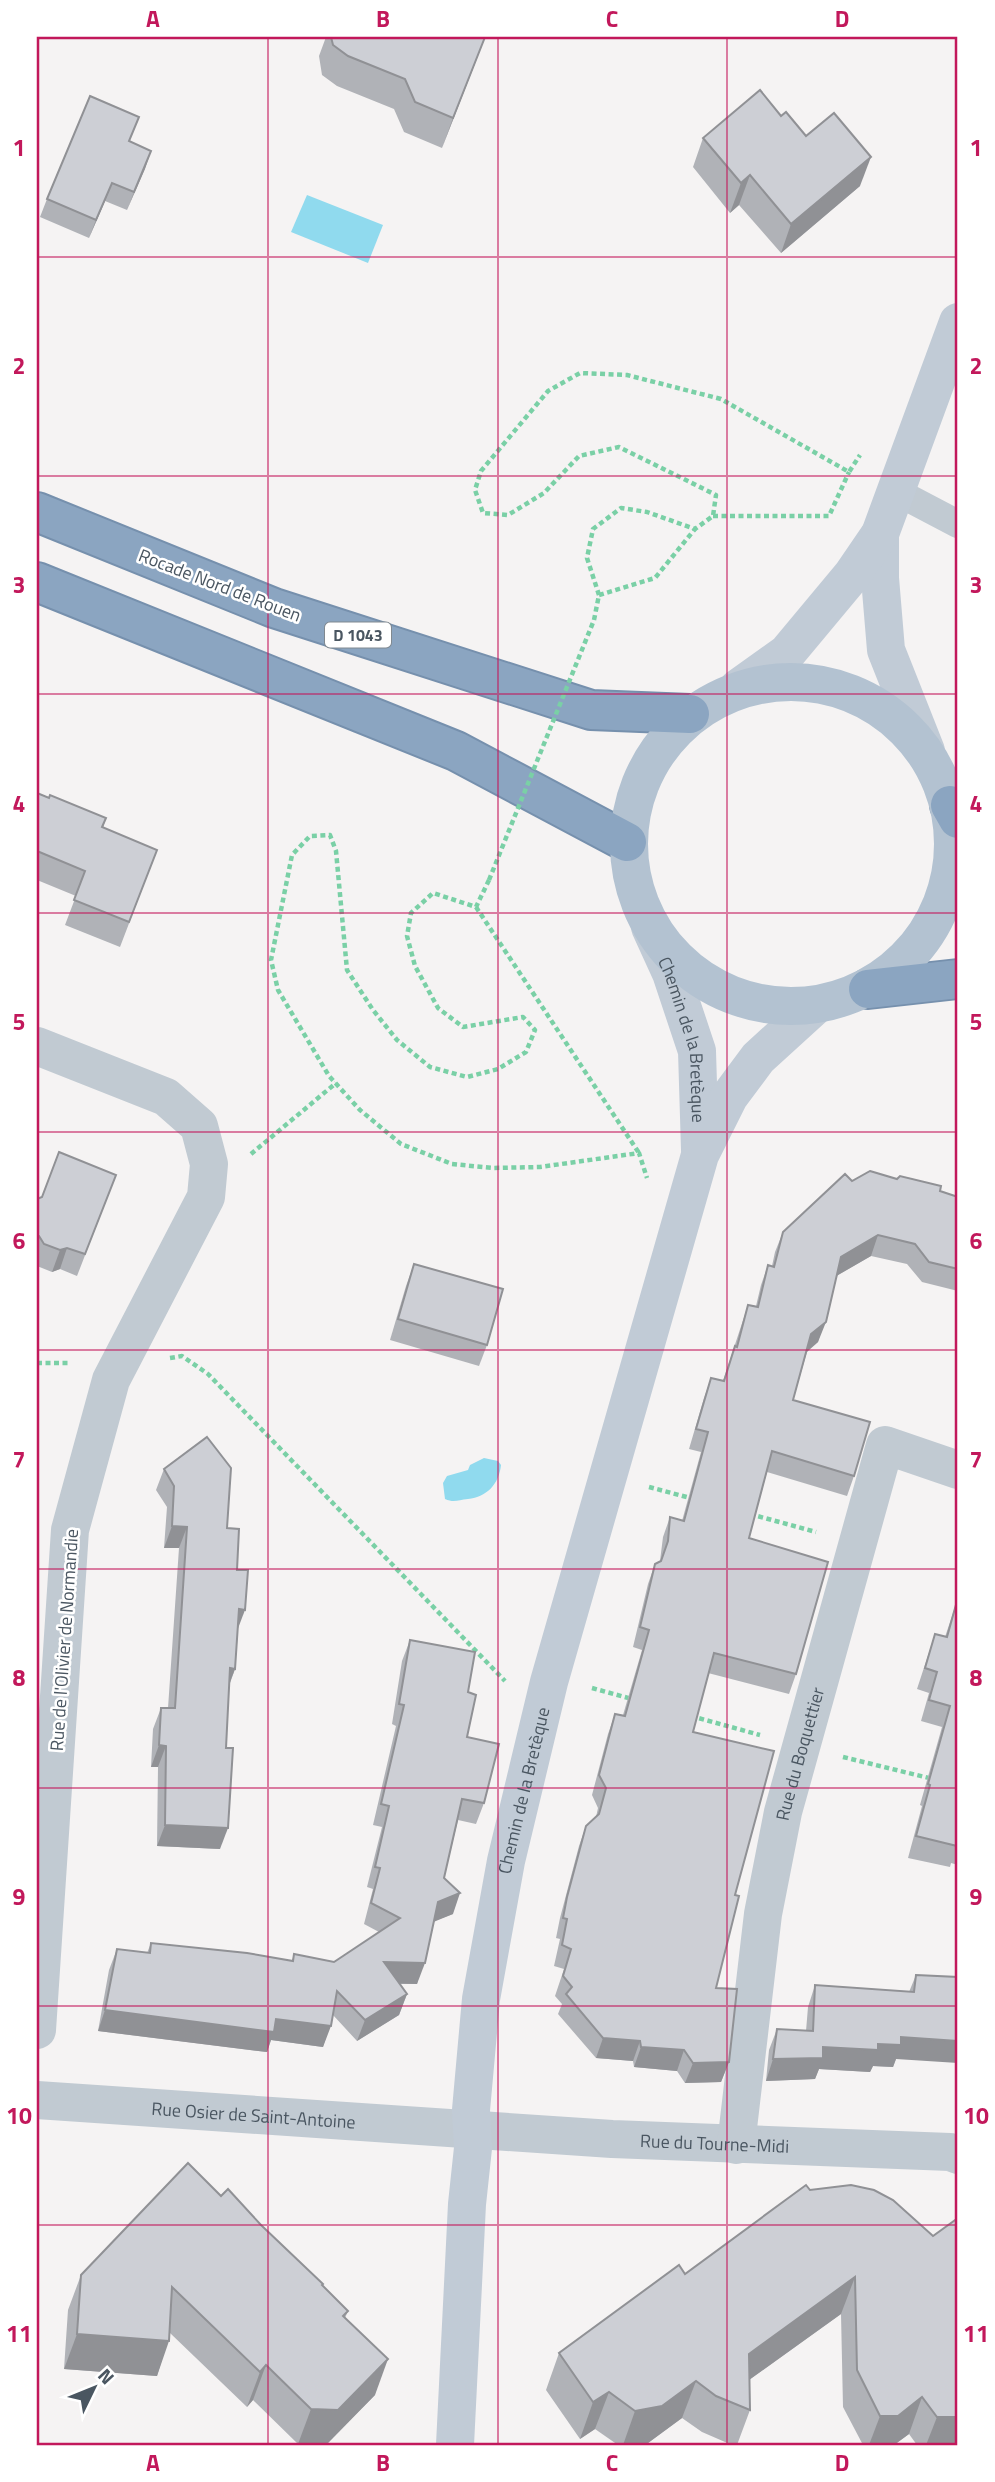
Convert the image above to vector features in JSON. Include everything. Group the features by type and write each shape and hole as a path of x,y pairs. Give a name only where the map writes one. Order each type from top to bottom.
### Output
{"highway":[{"name":"Rocade Nord de Rouen","path":"37,512 274,608 591,710 690,714"},
{"path":"37,582 456,751 626,842"},
{"path":"868,989 958,979"}],"main road":[{"path":"790,680 843,688 889,712 926,751 954,812 954,859 941,912 911,956 868,989 814,1007 750,1003 692,975 650,927 632,886 626,842 644,771 690,714 738,688 790,680"}],"street":[{"path":"738,688 787,653 852,575 880,534 958,322"},
{"path":"880,534 880,578 886,650 926,751"},
{"name":"Chemin de la Bretèque","path":"650,927 671,972 697,1051 700,1155"},
{"name":"Chemin de la Bretèque","path":"455,2445 467,2204 473,2148 471,2129 481,1999 509,1848 549,1682 700,1155 729,1097 758,1058 814,1007"},
{"name":"Rue de l'Olivier de Normandie","path":"37,1046 166,1097 199,1126 209,1164 206,1197 111,1380 70,1531 37,2030"},
{"name":"Rue du Boquettier","path":"736,2145 763,1914 781,1824 885,1445 958,1470"},
{"name":"Rue Osier de Saint-Antoine","path":"37,2100 471,2129"},
{"name":"Rue du Tourne-Midi","path":"471,2129 736,2145 950,2152 958,2155"}],"lane":[{"path":"894,491 958,524"}],"path":[{"path":"713,516 716,495 619,447 579,456 544,493 508,515 483,513 475,490 481,471 548,391 580,373 627,375 721,399 849,472"},
{"path":"599,595 655,578 695,528 713,516 829,516 849,472 864,450"},
{"path":"476,907 594,620 599,595 587,558 593,529 621,508 647,512 695,528"},
{"path":"639,1153 540,1167 494,1168 452,1164 401,1144 360,1110 329,1076 278,990 271,960 292,855 310,836 330,835 336,851 347,970 397,1040 430,1067 467,1077 498,1069 526,1052 534,1030 523,1017 463,1027 438,1008 415,966 407,936 411,913 433,893 476,907 639,1153 647,1178"},
{"path":"208,1178 226,1174 337,1083"},
{"path":"37,1363 119,1364 182,1356 208,1374 510,1687"},
{"path":"647,1486 699,1500"},
{"path":"739,1511 857,1544"}],"water":[{"path":"307,195 383,225 368,263 291,232"},
{"path":"484,1458 498,1461 501,1465 495,1484 475,1498 454,1501 445,1499 443,1483 447,1476 468,1470 470,1465"}],"building":[{"path":"331,37 485,37 453,118 415,102 405,79 348,56 333,45"},
{"path":"760,90 781,116 786,112 806,136 834,113 871,157 791,224 750,175 741,183 703,138"},
{"path":"90,96 139,117 129,141 151,151 134,192 112,183 96,220 47,199"},
{"path":"37,793 49,798 50,795 106,818 102,827 157,850 129,922 74,900 85,871 37,851"},
{"path":"59,1152 116,1175 85,1254 44,1244 37,1235 37,1199 42,1197"},
{"path":"870,1171 897,1179 900,1176 941,1186 940,1191 958,1197 958,1269 929,1262 915,1244 878,1235 841,1257 826,1322 811,1334 793,1400 870,1422 854,1476 772,1451 749,1538 828,1562 796,1674 714,1653 693,1732 774,1751 735,1895 739,1896 716,1988 737,1989 729,2062 693,2063 684,2050 641,2047 640,2041 603,2038 566,1994 572,1987 563,1976 571,1949 562,1945 567,1919 563,1918 567,1897 586,1826 599,1814 606,1788 599,1775 615,1714 625,1716 649,1630 640,1627 655,1564 661,1561 668,1541 670,1517 684,1521 708,1432 696,1429 711,1378 724,1381 735,1346 737,1347 748,1305 758,1307 768,1265 774,1267 783,1232 845,1174 852,1181"},
{"path":"414,1264 503,1289 487,1345 398,1319"},
{"path":"207,1437 231,1468 227,1528 239,1529 237,1570 248,1570 245,1610 239,1609 235,1669 230,1668 226,1748 233,1748 228,1828 165,1825 166,1746 159,1745 161,1708 175,1708 187,1527 172,1526 174,1486 164,1469"},
{"path":"957,1601 957,1846 916,1836 950,1706 929,1700 937,1672 925,1668 935,1634 947,1637"},
{"path":"410,1640 475,1652 468,1692 476,1695 467,1737 499,1744 484,1803 462,1799 444,1878 460,1893 438,1902 425,1963 384,1962 407,1994 365,2020 337,1991 331,2026 276,2019 274,2032 105,2010 117,1949 150,1953 151,1943 247,1953 293,1961 294,1954 334,1962 400,1918 371,1903 380,1868 375,1867 389,1806 381,1804 404,1705 399,1704"},
{"path":"916,1975 958,1977 958,2041 901,2037 901,2045 878,2044 878,2050 823,2047 823,2058 773,2059 777,2029 813,2031 815,1985 914,1992"},
{"path":"188,2163 221,2196 228,2189 261,2225 323,2284 348,2311 343,2316 388,2359 338,2410 311,2409 266,2365 260,2372 172,2287 169,2341 77,2334 81,2275"},
{"path":"806,2185 810,2190 851,2185 874,2190 893,2200 933,2236 958,2218 958,2417 937,2417 922,2397 898,2416 880,2416 857,2370 855,2277 749,2354 750,2410 716,2396 696,2381 662,2406 635,2411 609,2392 593,2402 559,2353 679,2265 685,2274"}]}
